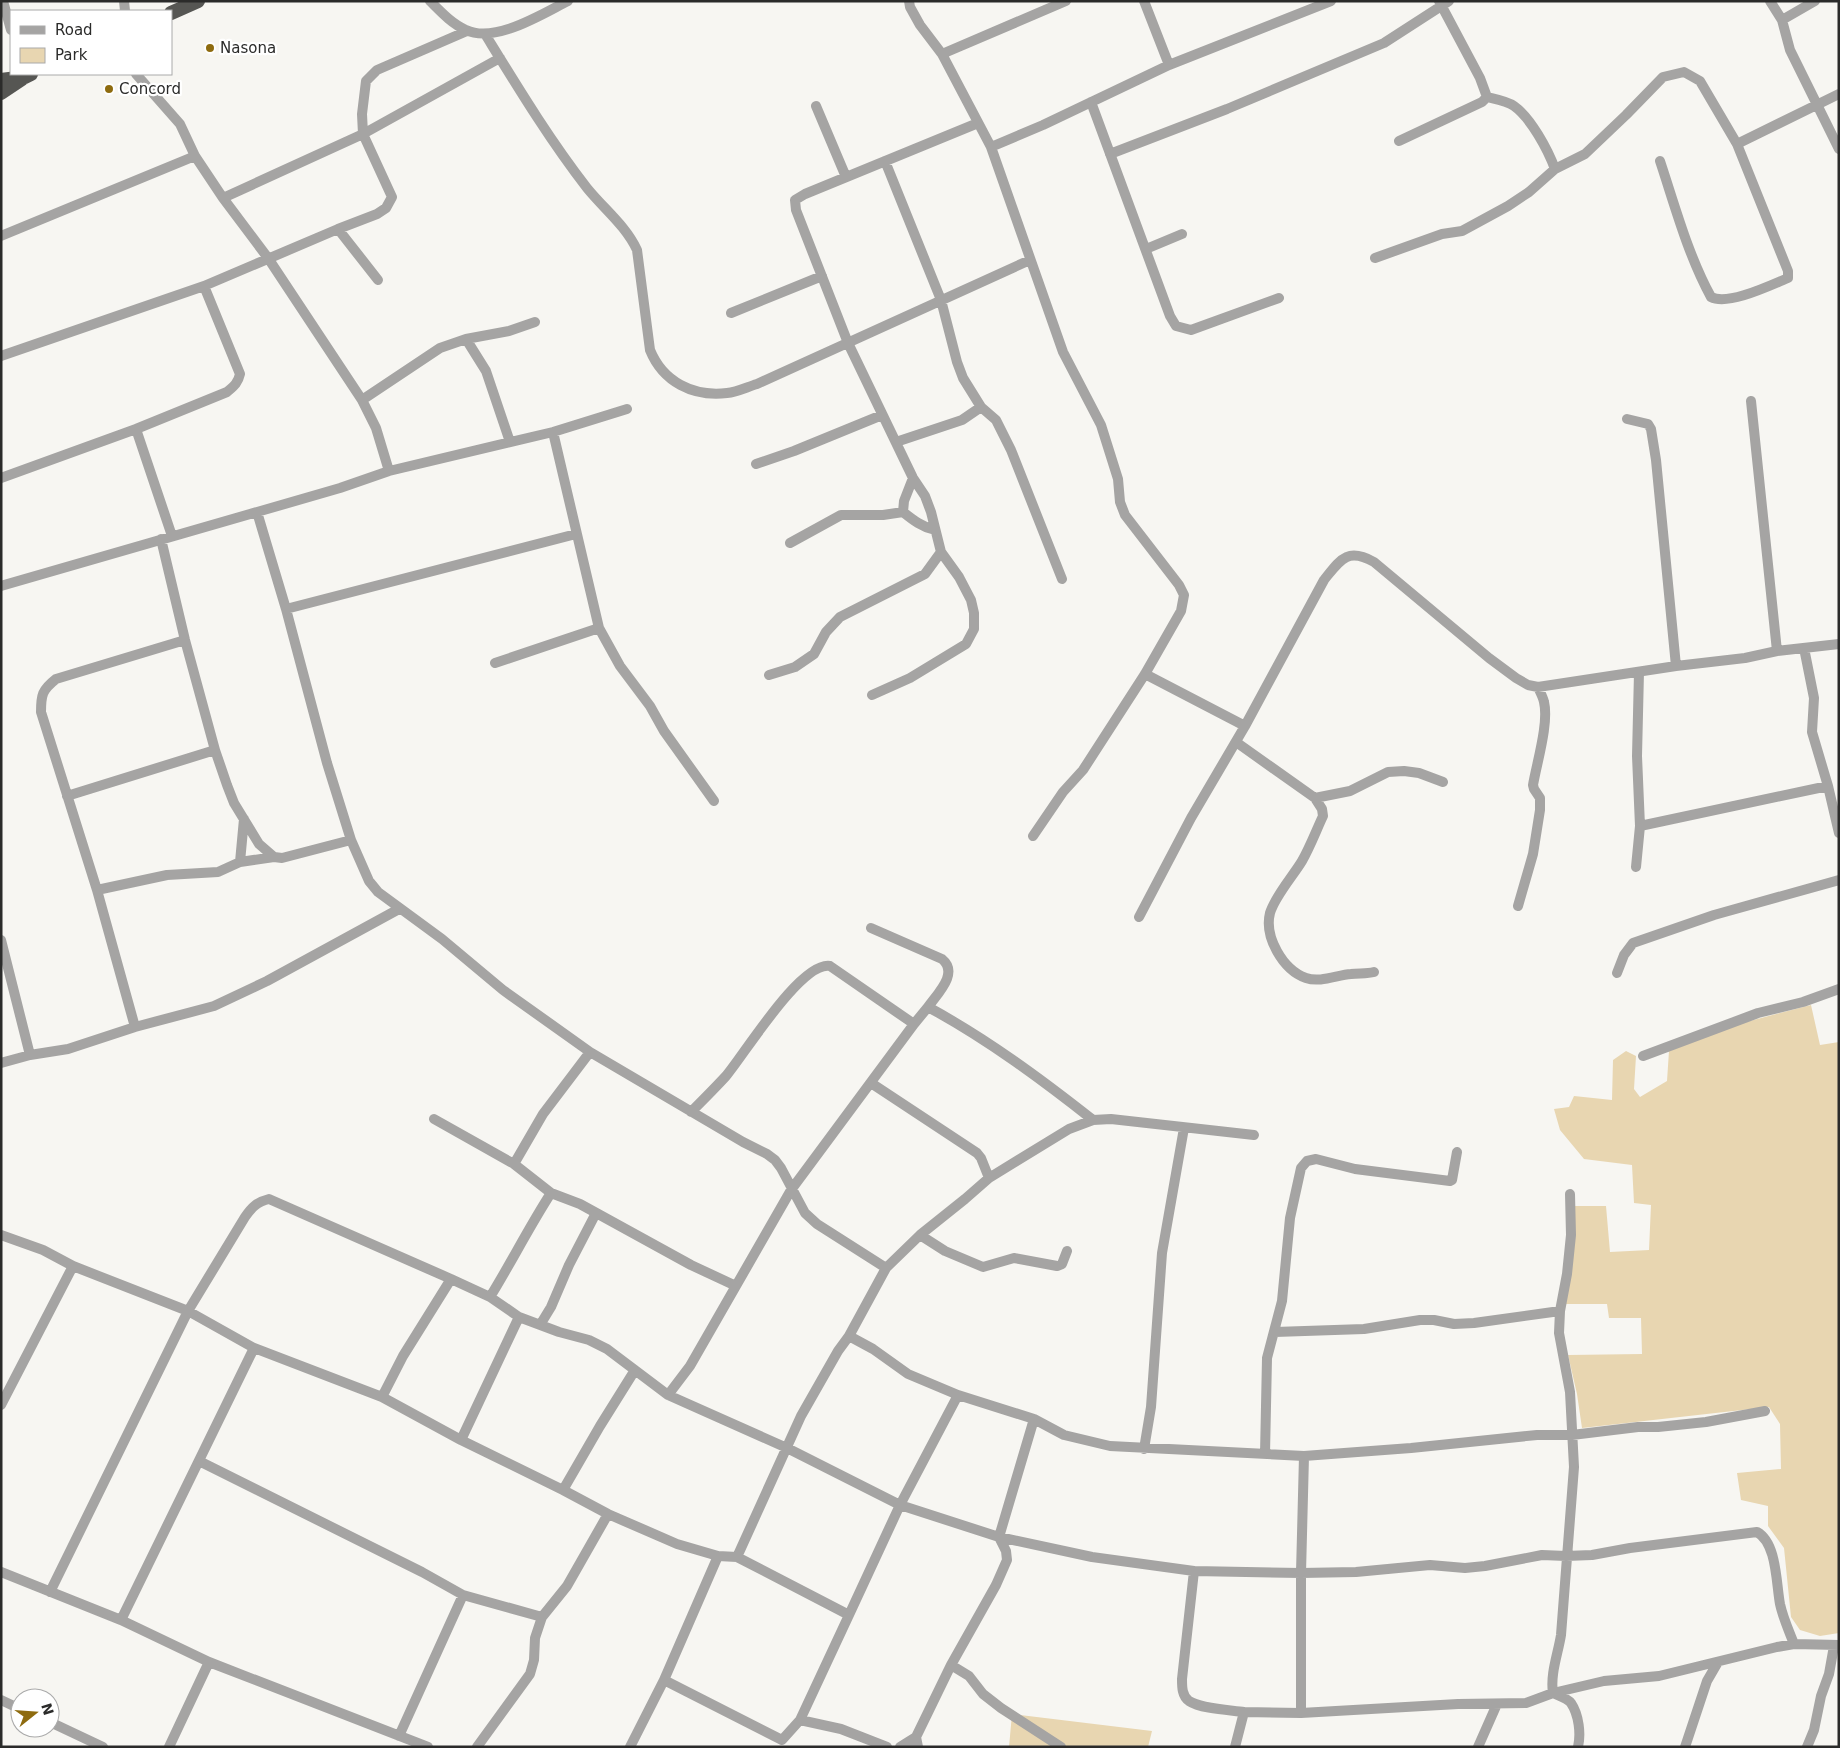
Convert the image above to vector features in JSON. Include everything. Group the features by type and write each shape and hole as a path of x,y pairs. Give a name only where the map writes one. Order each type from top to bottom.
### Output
{"highway":[{"path":"172,13 198,1"},
{"path":"1,80 27,75"},
{"path":"1,93 27,75"}],"street":[{"path":"3,1 10,26"},
{"path":"430,1 443,15 467,31 485,34 514,27 568,1"},
{"path":"910,1 910,7 920,25 942,54 991,146 1063,352 1101,425 1118,480 1120,502 1125,515 1179,585 1184,595 1181,611 1145,674 1083,770 1063,792 1033,836"},
{"path":"942,54 1066,1"},
{"path":"1144,1 1169,65"},
{"path":"991,146 1043,125 1169,65 1331,1"},
{"path":"1770,1 1782,20 1790,50 1802,77 1839,149"},
{"path":"1782,20 1815,1"},
{"path":"1110,154 1384,43 1443,3 1480,78 1487,97"},
{"path":"1,356 204,286 378,214 386,208 392,197 363,134 362,114 366,81 377,70 467,31"},
{"path":"485,34 538,120 587,188 630,235 637,250 650,350 656,364 674,382 699,392 727,393 757,384 1030,260"},
{"path":"223,198 363,134 500,58"},
{"path":"1375,258 1442,234 1462,231 1522,197 1555,170 1585,154 1626,116 1663,77 1684,72 1700,81 1737,144 1788,272 1788,278 1764,289 1722,301 1711,297 1704,285 1686,238 1660,161"},
{"path":"137,75 180,124 195,156 223,198 268,258 362,400 376,428 389,470"},
{"path":"1737,144 1839,94"},
{"path":"1399,141 1482,102 1487,97"},
{"path":"1487,97 1513,104 1525,116 1550,156 1555,170"},
{"path":"1091,102 1170,316 1176,326 1191,330 1279,298"},
{"path":"816,106 846,177"},
{"path":"872,695 910,678 966,644 974,629 974,613 971,600 941,552 932,512 925,496 913,478 848,342 796,210 796,200 804,194 978,124"},
{"path":"1,236 195,156"},
{"path":"885,161 941,300 960,370 981,407 996,420 1011,450 1062,579"},
{"path":"338,229 378,280"},
{"path":"1146,249 1182,234"},
{"path":"732,313 822,276"},
{"path":"1,478 136,429 227,392 239,381 240,374 204,286"},
{"path":"362,400 440,348 466,339 509,331 535,322"},
{"path":"466,339 486,371 510,442"},
{"path":"1751,400 1777,651"},
{"path":"896,442 962,420 981,407"},
{"path":"1,586 340,488 389,470 553,432 627,409"},
{"path":"756,464 794,451 882,415"},
{"path":"1627,420 1648,424 1652,429 1676,666"},
{"path":"136,429 172,536"},
{"path":"553,432 599,628 620,666 650,706 664,731 714,802"},
{"path":"903,512 904,501 913,478"},
{"path":"257,512 286,609 327,763 351,840 369,881 378,892 442,939 503,990 590,1052 775,1160 805,1213 817,1224 886,1268"},
{"path":"903,512 915,522 935,530"},
{"path":"790,543 841,515 883,516 903,512"},
{"path":"286,609 576,534"},
{"path":"161,539 185,640 215,750 234,802 259,844 274,857"},
{"path":"769,675 795,668 814,654 826,632 840,617 925,574 941,552"},
{"path":"1139,916 1191,818 1245,726 1324,580 1341,559 1352,555 1362,556 1374,562 1489,658 1516,678 1538,687 1676,666 1745,658 1777,651 1839,644"},
{"path":"495,663 599,628"},
{"path":"135,1027 96,890 41,712 41,696 56,679 185,640"},
{"path":"1804,648 1814,698 1812,732 1828,786 1839,834"},
{"path":"1636,867 1640,826 1637,756 1639,672"},
{"path":"1145,674 1245,726"},
{"path":"1518,906 1533,854 1540,810 1540,798 1533,785 1543,734 1544,716 1544,702 1538,687"},
{"path":"1236,742 1315,798 1322,809 1323,816 1303,860 1270,912 1269,923 1272,938 1279,956 1294,971 1307,979 1322,980 1374,972"},
{"path":"67,796 215,750"},
{"path":"1315,798 1350,790 1388,772 1419,772 1443,782"},
{"path":"1640,826 1828,786"},
{"path":"240,862 244,819"},
{"path":"96,890 168,874 218,872 240,862 274,857 282,858 351,840"},
{"path":"1617,974 1624,954 1633,943 1714,916 1839,880"},
{"path":"1,1063 30,1055 68,1049 135,1027 214,1006 242,994 329,949 399,909"},
{"path":"668,1395 690,1366 791,1190 948,979 950,970 948,964 942,959 871,928"},
{"path":"1,940 30,1055"},
{"path":"691,1112 726,1075 788,993 820,967 830,966 914,1024"},
{"path":"1643,1056 1758,1014 1803,1002 1839,989"},
{"path":"928,1007 970,1031 1042,1080 1094,1120"},
{"path":"514,1164 544,1114 590,1052"},
{"path":"871,1083 977,1154 981,1158 989,1178"},
{"path":"737,1557 802,1416 886,1268 920,1235 989,1178 1069,1129 1094,1120 1111,1118 1254,1135"},
{"path":"434,1119 514,1164 551,1193 580,1204 692,1265 736,1286"},
{"path":"1144,1449 1151,1407 1162,1253 1184,1128"},
{"path":"1265,1454 1267,1358 1282,1301 1290,1218 1302,1168 1307,1161 1316,1159 1355,1169 1450,1181 1454,1176 1457,1152"},
{"path":"490,1297 551,1193"},
{"path":"1553,1693 1551,1680 1561,1635 1567,1574 1566,1556 1573,1497 1574,1467 1570,1392 1559,1333 1560,1311 1567,1274 1570,1235 1570,1194"},
{"path":"50,1592 188,1311 249,1212 260,1202 269,1199 490,1297 519,1317 589,1340 607,1349 668,1395 787,1448 900,1505 999,1537 1092,1557 1194,1571 1300,1573 1356,1572 1430,1565 1465,1568 1542,1555 1592,1555 1630,1548 1757,1532 1768,1543 1774,1563 1780,1604 1794,1644"},
{"path":"540,1325 551,1308 569,1266 596,1213"},
{"path":"1,1235 43,1250 73,1266 188,1311 254,1348 382,1397 461,1440 608,1514 677,1544 718,1556 737,1557 849,1615"},
{"path":"920,1235 945,1251 982,1267 1014,1258 1057,1266 1062,1264 1066,1251"},
{"path":"1,1405 73,1266"},
{"path":"382,1397 403,1356 451,1280"},
{"path":"1275,1332 1364,1329 1420,1320 1434,1320 1454,1324 1474,1323 1560,1311"},
{"path":"461,1440 519,1317"},
{"path":"849,1336 873,1349 908,1374 958,1395 1034,1419 1064,1435 1110,1446 1144,1449 1304,1456 1411,1448 1537,1435 1572,1435 1638,1427 1673,1426 1765,1412"},
{"path":"121,1620 254,1348"},
{"path":"563,1490 635,1370"},
{"path":"664,1680 780,1743 800,1720 900,1505 958,1395"},
{"path":"900,1747 917,1742 950,1665 996,1585 1007,1560 1006,1551 999,1537 1034,1419"},
{"path":"1301,1714 1300,1573 1304,1456"},
{"path":"199,1461 422,1572 464,1595 542,1617"},
{"path":"477,1747 530,1674 534,1660 535,1638 542,1617 567,1586 608,1514"},
{"path":"630,1747 664,1680 718,1556"},
{"path":"1194,1571 1182,1692 1189,1700 1204,1706 1244,1712 1301,1714 1458,1704 1526,1703 1553,1693 1604,1681 1659,1676 1794,1644 1837,1646 1821,1696 1814,1730 1807,1747"},
{"path":"1,1572 121,1620 209,1662 426,1746"},
{"path":"399,1736 464,1595"},
{"path":"169,1747 209,1662"},
{"path":"1685,1747 1707,1681 1718,1662"},
{"path":"950,1665 969,1676 983,1694 1001,1708 1061,1747"},
{"path":"1697,1667 1707,1681"},
{"path":"1553,1693 1564,1697 1571,1703 1577,1718 1580,1736 1578,1747"},
{"path":"1478,1747 1497,1704"},
{"path":"1234,1747 1244,1712"},
{"path":"800,1720 841,1729 886,1747"},
{"path":"60,1727 103,1747"}],"green space":[{"path":"1811,1005 1820,1045 1839,1042 1839,1633 1820,1636 1800,1630 1791,1617 1784,1548 1768,1526 1768,1506 1741,1500 1737,1473 1781,1469 1780,1424 1769,1407 1582,1428 1568,1355 1642,1354 1641,1318 1609,1318 1607,1304 1566,1304 1575,1206 1606,1206 1610,1252 1649,1250 1651,1205 1634,1203 1632,1165 1584,1159 1560,1130 1554,1109 1569,1107 1574,1096 1612,1100 1613,1060 1626,1051 1636,1056 1634,1089 1640,1097 1667,1081 1669,1051 1742,1023"},
{"path":"1012,1714 1152,1731 1148,1747 1009,1747"}],"place":[{"name":"Nasona","path":"210,48"},
{"name":"Concord","path":"109,89"}]}
